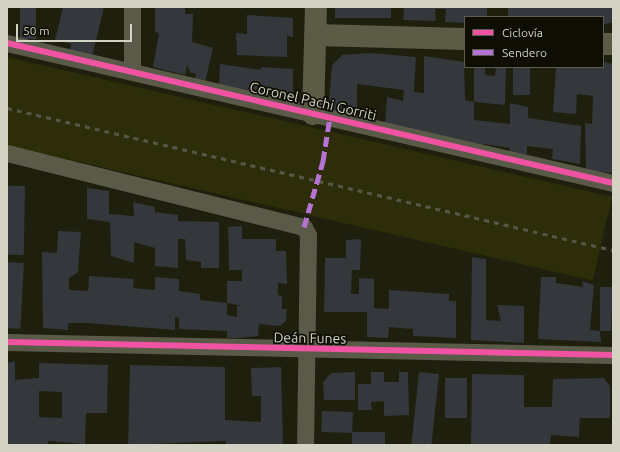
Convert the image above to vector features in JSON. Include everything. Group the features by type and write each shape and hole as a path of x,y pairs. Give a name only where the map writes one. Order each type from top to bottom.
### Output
{"street":[{"path":"132,7 132,71"},
{"path":"313,114 316,7"},
{"path":"316,35 464,39"},
{"name":"Coronel Pachi Gorriti","path":"7,43 613,183"},
{"path":"7,153 304,227 308,235 306,445"},
{"name":"Deán Funes","path":"7,342 307,350 613,355"}],"shaded area":[{"path":"7,57 612,197 593,280 7,145"}],"building":[{"path":"20,7 36,7 36,39 20,39"},
{"path":"63,7 104,7 92,57 70,51 71,44 55,40"},
{"path":"155,7 185,7 185,14 193,14 192,42 213,48 205,82 195,79 196,74 190,72 187,65 185,75 153,67 159,33 155,32"},
{"path":"335,7 391,7 391,18 335,18"},
{"path":"404,7 487,7 487,16 464,16 464,23 445,22 446,9 435,9 436,21 403,20"},
{"path":"508,7 613,7 613,22 604,25 604,16 508,16"},
{"path":"247,15 293,18 293,37 287,36 287,57 237,55 236,33 247,34"},
{"path":"371,53 416,57 414,92 424,93 424,56 464,62 465,100 474,102 474,120 510,124 510,103 528,107 528,118 581,126 580,164 552,159 553,149 527,146 527,157 509,153 510,148 483,144 482,148 385,123 387,97 403,101 404,90 357,84 357,117 336,113 329,101 332,65 342,55"},
{"path":"604,62 613,64 612,173 586,170 585,123 592,124 593,96 577,94 576,114 553,112 556,68 604,68"},
{"path":"220,64 261,70 261,67 293,69 293,97 219,86"},
{"path":"474,68 485,68 485,75 495,76 496,68 506,68 505,105 474,102"},
{"path":"513,68 530,68 530,95 513,95"},
{"path":"7,186 25,186 24,255 7,255"},
{"path":"87,188 109,191 109,214 134,216 133,202 155,207 155,212 178,215 178,221 219,222 219,268 201,268 201,262 186,260 185,239 178,239 178,268 155,266 155,248 134,242 134,263 111,256 110,222 87,219"},
{"path":"242,226 242,239 276,239 276,251 286,251 287,284 278,283 278,295 282,296 282,309 287,309 286,321 280,326 259,324 258,336 237,338 227,338 227,331 179,329 179,318 175,317 175,330 87,323 68,323 68,330 43,328 42,252 57,253 58,231 81,232 78,272 69,278 69,290 88,291 89,276 134,279 133,288 155,290 155,277 179,279 179,291 200,294 200,300 227,303 227,281 242,281 242,270 229,270 228,227","holes":["227,303 242,306 237,306 237,317 227,315"]},
{"path":"361,239 360,270 352,270 351,294 359,294 359,278 374,279 374,308 389,309 389,290 449,294 449,301 456,301 456,338 413,336 413,329 389,327 388,338 367,337 367,312 324,312 325,258 346,258 346,240"},
{"path":"472,257 486,259 486,320 501,321 497,305 524,306 524,343 471,340"},
{"path":"7,262 24,263 21,329 7,328"},
{"path":"541,277 556,277 556,283 583,287 582,281 594,285 590,330 600,331 601,342 538,339"},
{"path":"600,287 613,287 611,331 600,331"},
{"path":"15,361 15,380 39,378 39,363 108,365 107,413 86,413 85,444 48,441 48,445 7,445 7,363","holes":["39,391 62,392 62,418 39,417"]},
{"path":"130,365 225,367 225,420 261,422 261,396 252,396 251,368 281,367 283,445 226,445 226,441 128,445"},
{"path":"355,372 355,400 324,400 323,382 331,373"},
{"path":"371,372 384,372 384,382 399,382 399,372 408,372 409,415 384,416 384,401 371,402 372,410 358,410 358,384 371,384"},
{"path":"419,372 439,374 431,445 411,445"},
{"path":"472,374 524,375 524,407 552,407 553,379 604,378 610,386 610,418 580,418 579,437 551,435 550,445 471,445"},
{"path":"445,378 467,378 467,418 445,418"},
{"path":"322,411 353,412 352,433 321,432"},
{"path":"352,432 385,432 385,445 352,445"}],"railway":[{"path":"7,108 613,250"}],"marked path":[{"path":"304,227 323,161 330,117"}],"cycle path":[{"path":"7,43 613,183"},
{"path":"7,342 613,355"}]}
